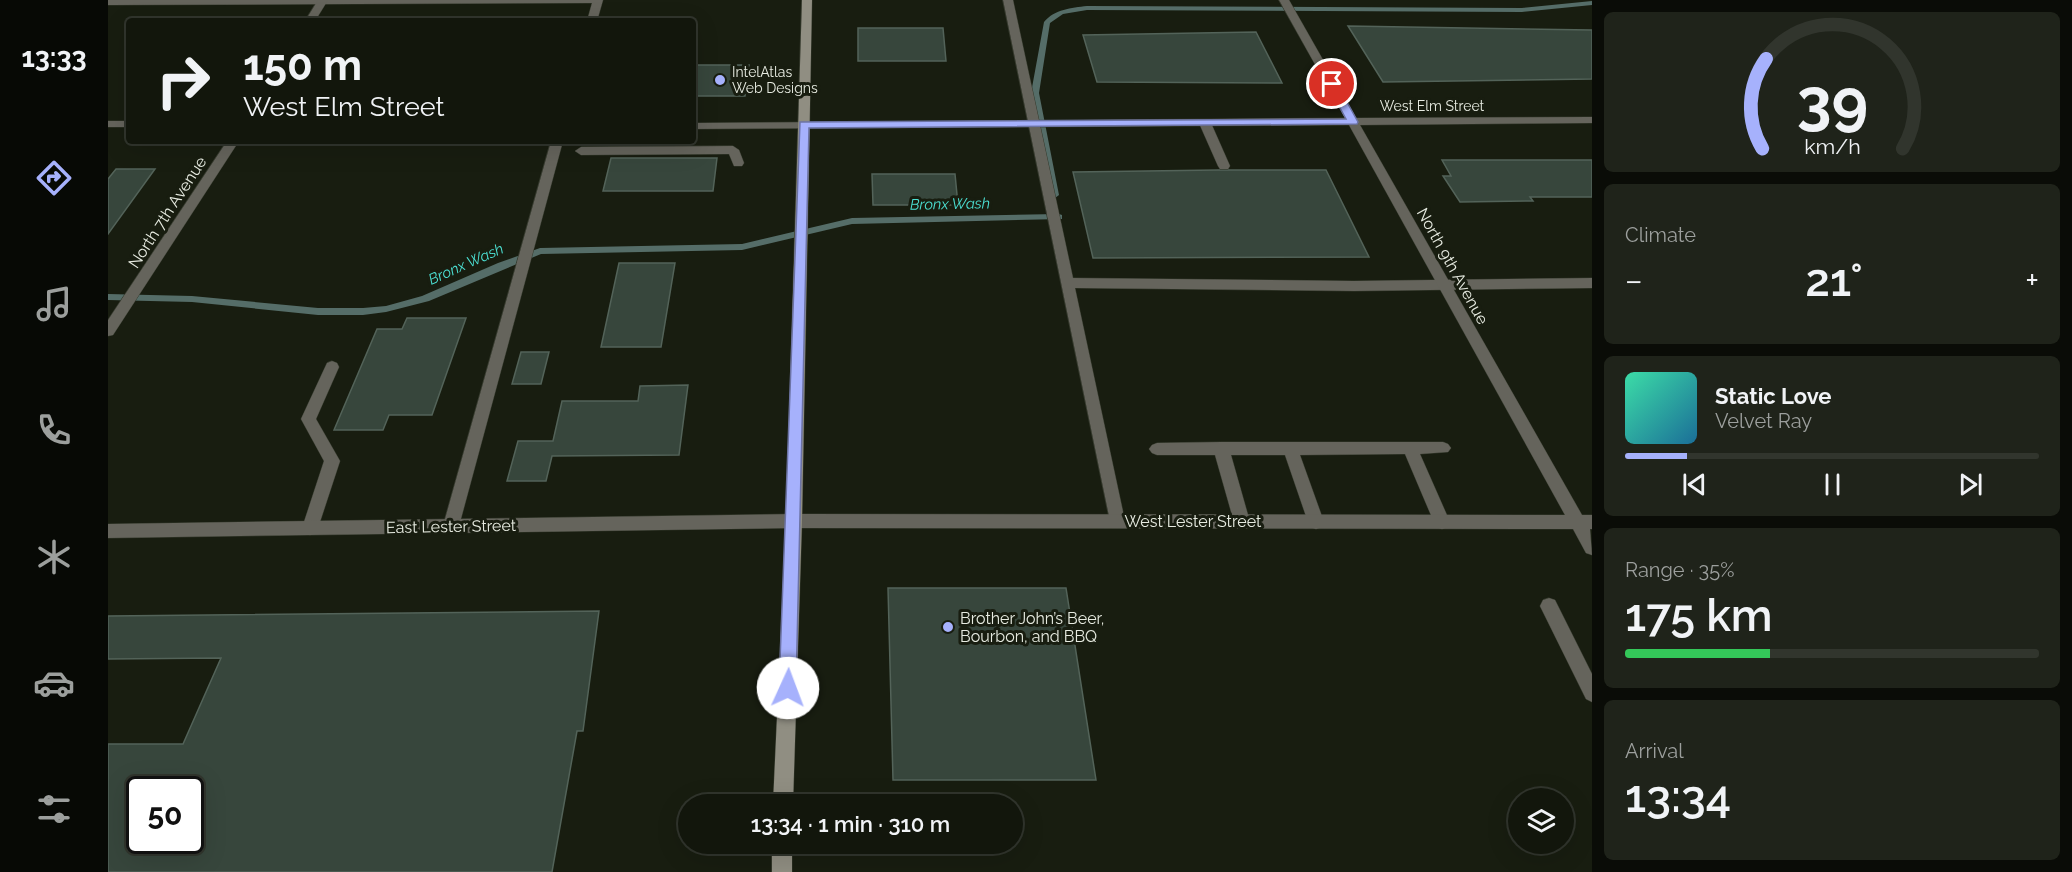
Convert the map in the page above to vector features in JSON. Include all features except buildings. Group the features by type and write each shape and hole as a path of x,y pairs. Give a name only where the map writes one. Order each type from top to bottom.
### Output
{"main road":[{"path":"783,794 794,521 807,0"},
{"path":"782,854 782,872"}],"street":[{"path":"108,2 598,0 593,18"},
{"path":"1008,0 1118,521"},
{"name":"North 9th Avenue","path":"1284,0 1444,284 1585,522 1592,548"},
{"path":"312,18 322,1"},
{"name":"West Elm Street","path":"696,126 1592,120"},
{"path":"1205,123 1224,166"},
{"path":"108,124 126,124"},
{"name":"North 7th Avenue","path":"108,331 232,144"},
{"path":"451,526 556,144"},
{"path":"581,151 685,146 733,150 738,163"},
{"path":"1068,283 1342,286 1592,283"},
{"path":"310,528 332,461 308,419 332,367"},
{"path":"1221,448 1242,522"},
{"path":"1290,448 1316,522"},
{"path":"1410,448 1442,522"},
{"path":"1157,449 1443,448"},
{"name":"East Lester Street","path":"108,531 794,521"},
{"name":"West Lester Street","path":"794,521 1585,522"},
{"path":"1549,606 1592,693"}],"waterway":[{"name":"Bronx Wash","path":"1055,195 1035,93 1047,22 1060,13 1087,8 1522,10 1592,3"},
{"name":"Bronx Wash","path":"108,297 192,299 318,312 363,311 406,305 540,251 742,247 852,221 1059,217"}],"place":[{"name":"IntelAtlas Web Designs","path":"720,80"},
{"name":"Brother John’s Beer, Bourbon, and BBQ","path":"948,627"}],"route":[{"path":"788,688 804,125 1353,122 1332,84"}]}
